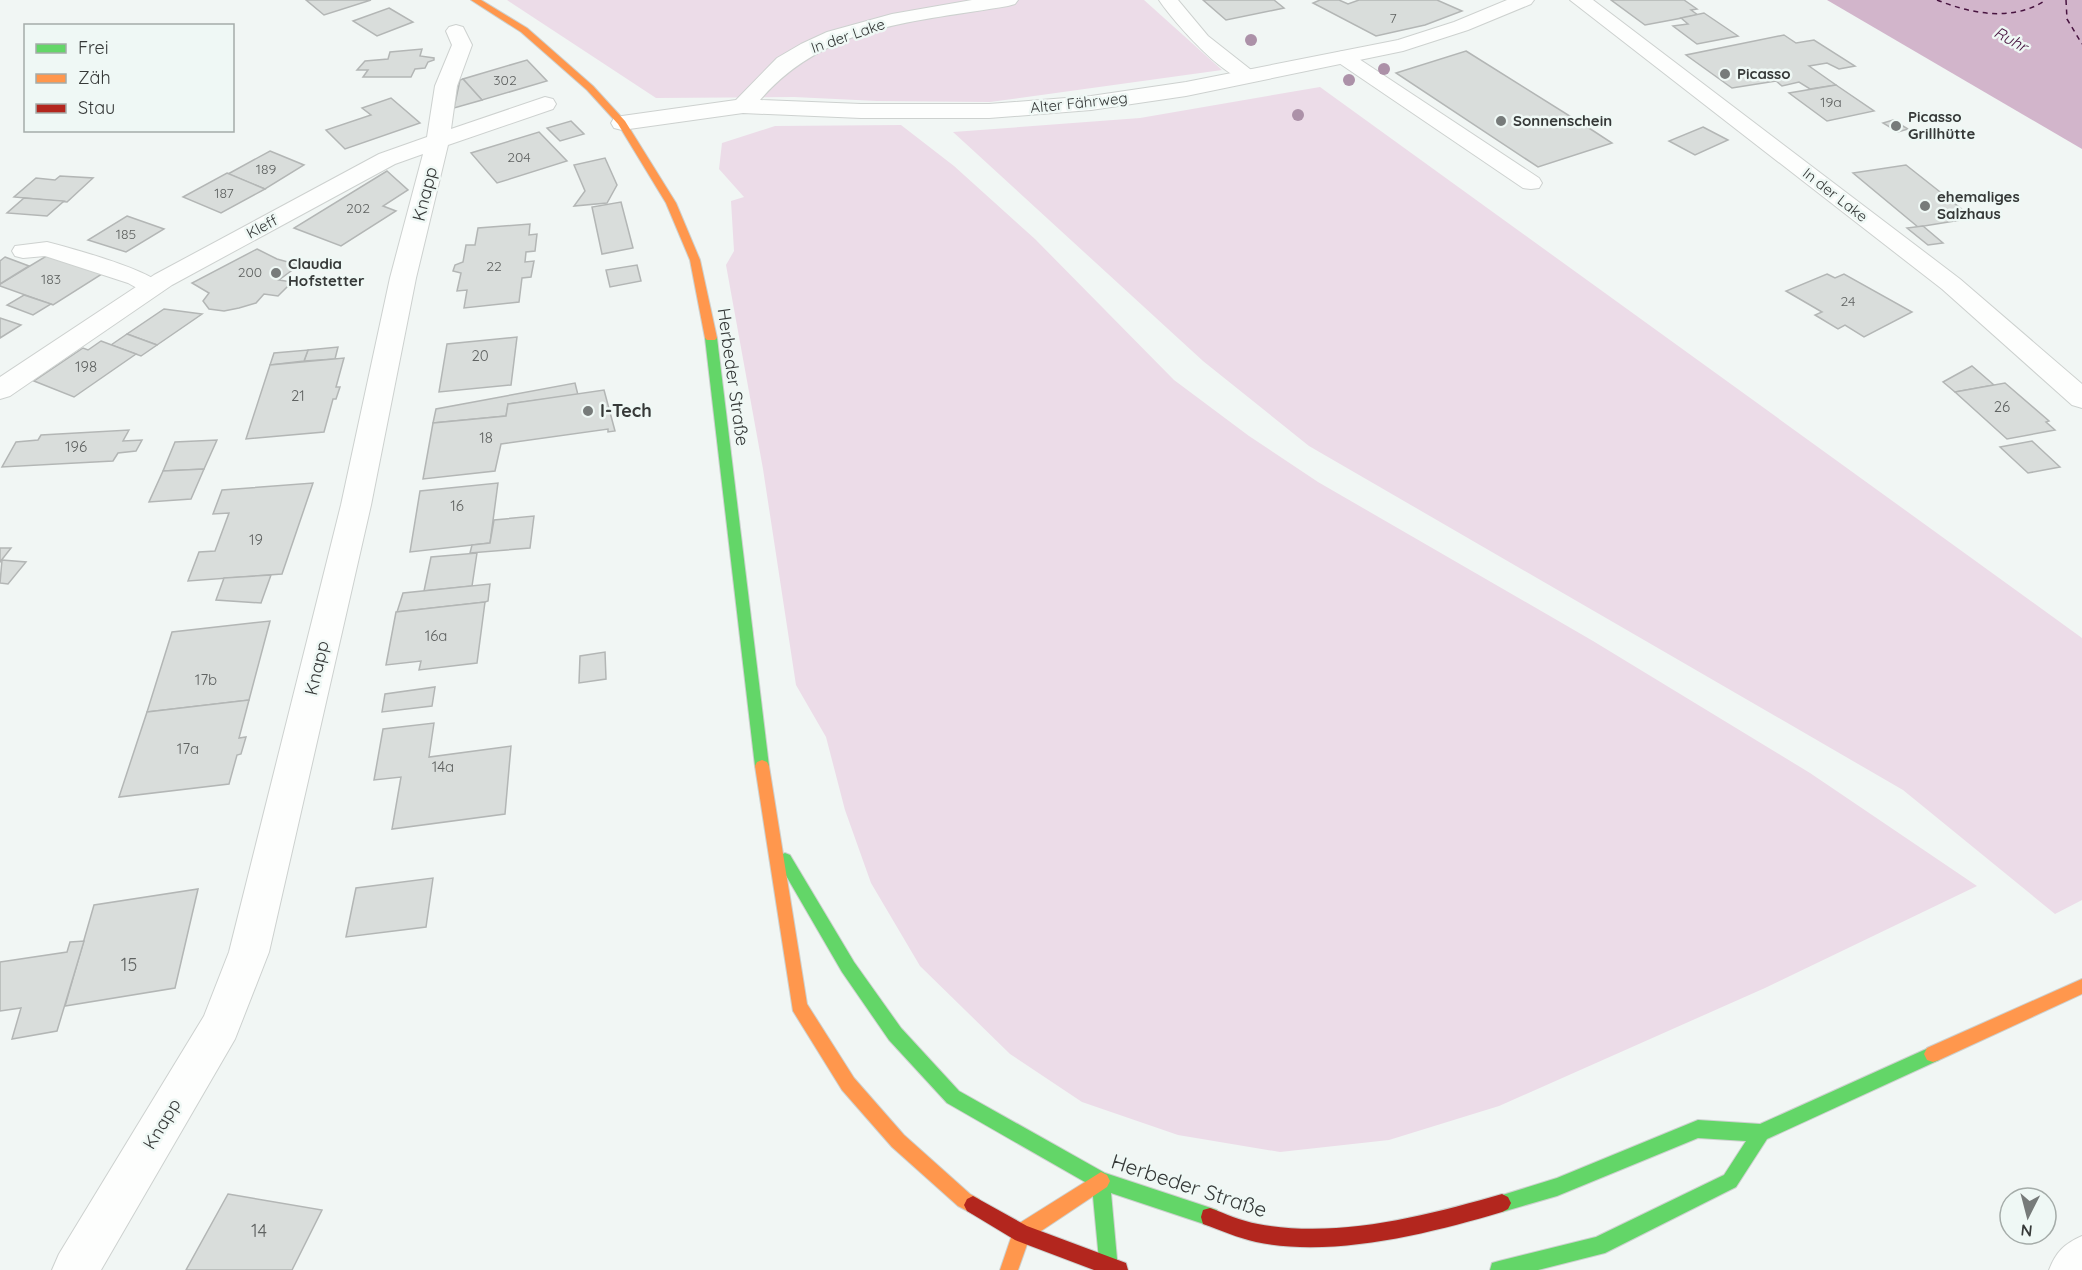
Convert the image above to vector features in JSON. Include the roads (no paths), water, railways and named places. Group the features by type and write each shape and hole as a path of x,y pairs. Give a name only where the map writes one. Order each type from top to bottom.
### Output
{"main road":[{"name":"Herbeder Straße","path":"475,0 524,30 590,88 622,123 671,203 695,260 710,326 757,732 800,1006 848,1084 898,1141 964,1200 1022,1233 1113,1269"},
{"name":"Herbeder Straße","path":"776,845 848,967 895,1034 953,1097 1015,1134 1101,1180 1179,1209 1261,1234 1332,1237 1446,1220 1557,1187 1698,1129 1761,1133 2082,986"},
{"path":"1499,1270 1598,1246 1730,1181 1761,1133"},
{"path":"1009,1270 1022,1233 1101,1180 1113,1269"}],"street":[{"name":"In der Lake","path":"743,106 784,64 815,45 871,25 1008,0"},
{"name":"Alter Fährweg","path":"622,123 743,106 861,111 989,111 1091,103 1186,89 1403,45 1461,26 1524,0"},
{"name":"In der Lake","path":"1580,0 1951,284 2082,399"},
{"name":"Knapp","path":"75,1270 220,1026 249,952 356,505 403,278 438,141 446,86 462,45 456,31"},
{"name":"Kleff","path":"0,390 152,287 387,159 545,104"}],"lane":[{"path":"1168,0 1201,40 1248,77"},
{"path":"1343,57 1531,183"},
{"path":"23,251 47,249 136,278 152,287"},
{"path":"2070,1270 2082,1257"}],"water":[{"name":"Ruhr","path":"1827,0 2082,0 2082,149"}],"place":[{"name":"Picasso","path":"1725,74"},
{"name":"Sonnenschein","path":"1501,121"},
{"name":"Picasso Grillhütte","path":"1896,126"},
{"name":"ehemaliges Salzhaus","path":"1925,206"},
{"name":"Claudia Hofstetter","path":"276,273"},
{"name":"I-Tech","path":"588,411"}]}
